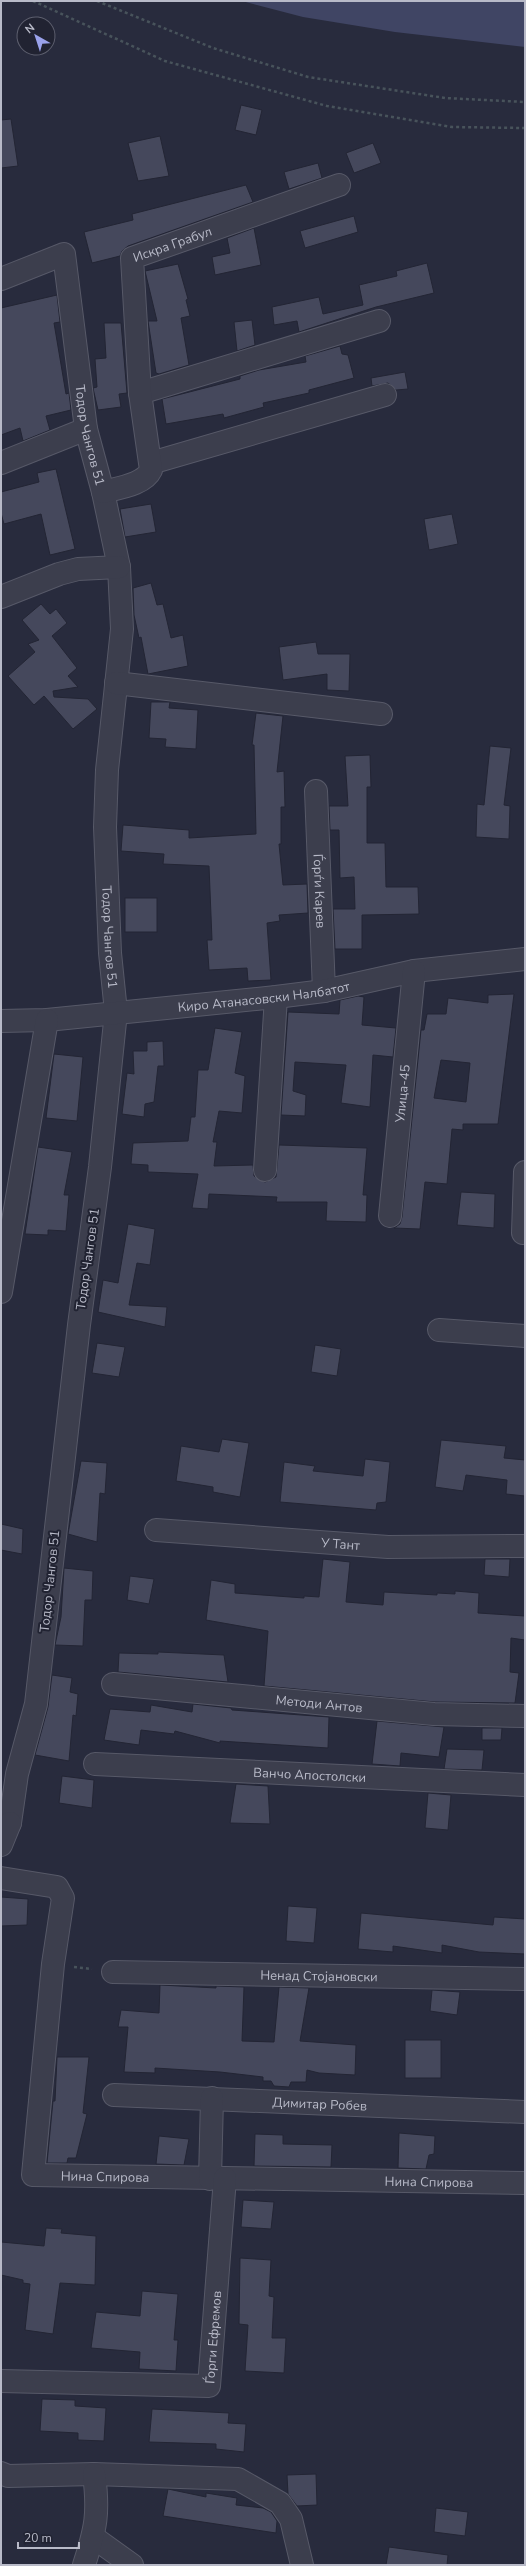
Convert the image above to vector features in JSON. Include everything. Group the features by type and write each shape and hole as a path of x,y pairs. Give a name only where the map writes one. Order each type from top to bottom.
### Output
{"street":[{"name":"Искра Грабул","path":"151,462 140,393 132,258 339,185"},
{"name":"Тодор Чангов 51","path":"1,279 64,254 86,429 103,492 119,567 122,629 107,770 105,827 110,953 116,1012 100,1167 78,1325 36,1704 16,1774 1,1845"},
{"path":"140,393 379,321"},
{"path":"103,492 142,479 149,474 151,462 385,395"},
{"path":"1,463 86,429"},
{"path":"1,597 60,574 78,569 119,567"},
{"path":"116,683 381,714"},
{"name":"Ѓорѓи Карев","path":"316,791 324,991"},
{"name":"Киро Атанасовски Налбатот","path":"1,1021 47,1020 276,997 324,991 414,971 525,959"},
{"name":"Улица-45","path":"390,1216 414,971"},
{"path":"265,1170 276,997"},
{"path":"1,1292 47,1020"},
{"path":"523,1233 525,1172"},
{"path":"439,1330 525,1336"},
{"name":"У Тант","path":"156,1530 388,1546 525,1546"},
{"name":"Методи Антов","path":"113,1684 434,1714 525,1716"},
{"name":"Ванчо Апостолски","path":"95,1764 525,1785"},
{"name":"Нина Спирова","path":"1,1878 57,1887 62,1898 53,1964 33,2175 525,2183"},
{"name":"Ненад Стојановски","path":"113,1972 525,1979"},
{"name":"Димитар Робев","path":"114,2095 525,2112"},
{"path":"212,2098 217,2178"},
{"name":"Ѓорги Ефремов","path":"1,2381 209,2386 217,2178"},
{"path":"1,2473 8,2476 94,2474 238,2479 280,2503 292,2519 302,2565"},
{"path":"84,2565 93,2537 98,2508 94,2474"},
{"path":"93,2537 132,2565"}],"path":[{"path":"33,1 166,61 327,106 452,127 525,128"},
{"path":"97,1 213,48 308,78 445,98 525,102"},
{"path":"53,1964 113,1972"}],"water":[{"path":"242,1 525,1 525,47 395,32 303,17"}],"building":[{"path":"241,105 262,110 256,135 235,130"},
{"path":"11,119 18,166 1,168 1,120"},
{"path":"160,136 169,176 138,181 128,143"},
{"path":"373,143 381,163 354,173 346,153"},
{"path":"318,163 322,178 289,189 284,172"},
{"path":"246,185 253,202 128,246 122,251 120,256 92,263 84,232 133,220 132,214"},
{"path":"354,216 358,232 305,248 300,231"},
{"path":"254,228 261,265 215,275 212,257 230,253 227,238"},
{"path":"427,263 434,293 376,307 299,332 297,321 274,325 272,307 319,297 323,314 363,305 359,285 397,276 396,271"},
{"path":"178,264 188,299 186,300 190,316 181,318 189,365 159,374 156,373 148,321 157,321 145,271"},
{"path":"57,295 60,322 54,323 66,394 69,393 71,410 46,416 50,430 23,441 20,428 1,435 1,308"},
{"path":"252,320 255,345 237,351 234,322"},
{"path":"104,323 121,323 127,393 119,394 121,407 98,410 93,388 97,387 95,359 106,358"},
{"path":"340,346 342,354 348,355 354,378 309,390 309,393 263,403 264,407 224,418 223,414 166,424 162,399 240,379 240,376 259,370 306,362 305,356"},
{"path":"405,372 408,389 396,390 388,383 372,386 371,378"},
{"path":"56,469 75,549 50,555 41,514 4,524 1,513 1,492 39,482 37,473"},
{"path":"151,504 156,532 125,537 120,509"},
{"path":"452,514 458,544 429,550 424,519"},
{"path":"151,583 157,605 163,604 171,638 183,635 188,666 148,674 141,637 139,638 134,615 133,588"},
{"path":"41,604 50,614 56,609 67,623 52,636 77,668 68,676 78,687 53,691 54,697 88,699 97,709 73,729 44,696 34,705 8,676 35,652 28,644 39,640 22,620"},
{"path":"316,642 318,654 350,654 349,691 327,690 327,674 283,680 279,647"},
{"path":"151,702 170,702 169,708 198,710 196,749 165,747 166,739 149,738"},
{"path":"256,713 283,716 277,772 284,771 285,807 281,807 281,844 279,844 283,885 307,884 308,913 279,915 280,921 267,923 271,980 248,981 247,968 209,970 207,940 212,940 209,866 163,864 164,854 121,851 123,825 189,830 189,838 256,834 254,745 252,745"},
{"path":"490,746 511,748 504,805 510,806 509,839 476,837 477,804 484,805"},
{"path":"370,755 371,787 367,787 367,843 385,843 386,887 418,887 419,914 362,915 362,949 335,949 333,909 355,909 354,877 340,878 339,830 330,830 329,806 348,806 345,756"},
{"path":"125,898 157,898 157,932 125,932"},
{"path":"514,994 498,1124 463,1124 463,1130 452,1129 447,1184 425,1182 420,1229 394,1228 400,1224 402,1217 421,1030 424,1030 427,1014 446,1014 448,998 488,1003 488,995","holes":["441,1060 470,1063 466,1102 434,1098"]},
{"path":"358,996 364,997 362,1025 396,1028 393,1057 373,1055 370,1107 341,1103 346,1065 295,1062 293,1091 306,1095 305,1116 281,1115 288,1012 339,1014 340,1000"},
{"path":"215,1028 242,1032 235,1073 245,1076 242,1113 219,1111 213,1142 217,1142 214,1166 253,1165 254,1176 265,1182 276,1177 279,1145 367,1148 363,1195 367,1195 366,1222 326,1221 327,1202 276,1202 277,1197 209,1194 208,1209 192,1208 198,1174 148,1172 148,1165 131,1164 133,1143 188,1141 191,1117 195,1117 198,1070 208,1070"},
{"path":"163,1041 164,1066 158,1066 154,1102 145,1104 144,1117 122,1114 127,1073 134,1074 133,1051 147,1051 147,1042"},
{"path":"54,1054 83,1057 77,1121 46,1118"},
{"path":"38,1147 72,1152 64,1195 69,1195 66,1231 48,1230 48,1235 25,1234"},
{"path":"461,1192 495,1194 494,1228 457,1225"},
{"path":"128,1224 155,1229 150,1265 137,1263 129,1305 167,1307 165,1327 98,1312 103,1280 118,1283"},
{"path":"97,1343 125,1347 119,1377 92,1373"},
{"path":"315,1345 341,1349 337,1376 311,1372"},
{"path":"222,1439 249,1443 240,1497 213,1492 213,1487 176,1481 181,1446 219,1452"},
{"path":"441,1440 506,1446 504,1458 525,1460 525,1496 506,1494 507,1480 466,1475 463,1491 435,1487"},
{"path":"365,1459 390,1462 386,1502 377,1503 376,1510 280,1502 284,1462 315,1466 313,1471 363,1476"},
{"path":"81,1461 107,1463 105,1494 100,1493 97,1542 68,1534"},
{"path":"1,1524 23,1529 22,1554 1,1550"},
{"path":"323,1559 350,1562 346,1602 383,1605 384,1592 437,1595 437,1593 455,1594 455,1591 479,1593 478,1613 525,1616 525,1640 511,1638 510,1672 519,1673 515,1703 435,1702 264,1686 268,1631 206,1620 211,1580 235,1584 235,1593 304,1598 304,1596 319,1597"},
{"path":"485,1559 510,1559 509,1577 484,1575"},
{"path":"64,1568 93,1571 92,1600 85,1600 83,1646 55,1645 61,1617"},
{"path":"130,1576 154,1579 149,1604 127,1600"},
{"path":"158,1652 224,1655 228,1682 118,1672 119,1653 158,1654"},
{"path":"52,1675 72,1678 70,1692 78,1694 76,1716 73,1715 69,1761 35,1755 48,1707"},
{"path":"193,1704 231,1708 232,1710 329,1717 328,1748 220,1741 220,1743 175,1731 174,1734 141,1730 139,1745 104,1740 110,1709 150,1712 151,1705 192,1712"},
{"path":"377,1721 444,1727 439,1757 401,1753 400,1766 372,1764"},
{"path":"482,1728 502,1728 501,1740 482,1740"},
{"path":"447,1749 484,1750 482,1770 444,1769"},
{"path":"62,1776 94,1780 92,1808 59,1803"},
{"path":"236,1784 268,1786 270,1824 230,1823"},
{"path":"428,1793 451,1795 448,1830 425,1828"},
{"path":"1,1897 28,1899 27,1925 1,1926"},
{"path":"288,1906 317,1908 314,1943 286,1941"},
{"path":"361,1913 493,1925 494,1917 525,1919 525,1954 479,1952 442,1945 442,1953 393,1946 393,1952 358,1949"},
{"path":"160,1985 216,1988 216,1986 244,1987 242,2041 274,2042 279,1987 309,1988 300,2041 356,2045 355,2075 319,2073 307,2070 306,2082 291,2082 289,2087 274,2086 271,2081 263,2081 263,2077 220,2072 155,2068 155,2073 124,2072 128,2027 118,2027 121,2010 159,2013"},
{"path":"432,1990 460,1992 457,2015 430,2011"},
{"path":"405,2040 441,2040 441,2078 405,2078"},
{"path":"57,2057 89,2057 83,2113 87,2114 76,2158 68,2158 67,2163 47,2163 53,2101 55,2101"},
{"path":"399,2133 435,2136 434,2154 429,2155 426,2169 398,2168"},
{"path":"255,2134 283,2135 283,2144 332,2145 331,2167 254,2166"},
{"path":"159,2136 189,2139 184,2165 156,2164"},
{"path":"243,2200 274,2202 271,2229 241,2227"},
{"path":"46,2228 62,2229 61,2233 96,2236 95,2285 60,2283 53,2334 25,2330 30,2284 23,2283 23,2280 1,2275 1,2242 44,2246"},
{"path":"240,2258 271,2260 269,2296 274,2297 272,2338 286,2338 284,2373 245,2371 248,2325 239,2324"},
{"path":"142,2291 178,2294 174,2340 178,2340 176,2371 139,2369 140,2352 91,2348 96,2312 140,2316"},
{"path":"42,2399 75,2400 75,2406 106,2408 104,2441 78,2440 78,2433 40,2431"},
{"path":"152,2409 229,2413 228,2423 246,2424 244,2452 216,2449 216,2444 149,2442"},
{"path":"316,2474 317,2505 297,2506 288,2494 287,2475"},
{"path":"168,2489 206,2497 206,2493 237,2498 236,2505 263,2508 271,2512 277,2521 276,2533 163,2516"},
{"path":"436,2508 468,2512 465,2536 434,2532"},
{"path":"389,2547 448,2555 447,2565 386,2565"}]}
